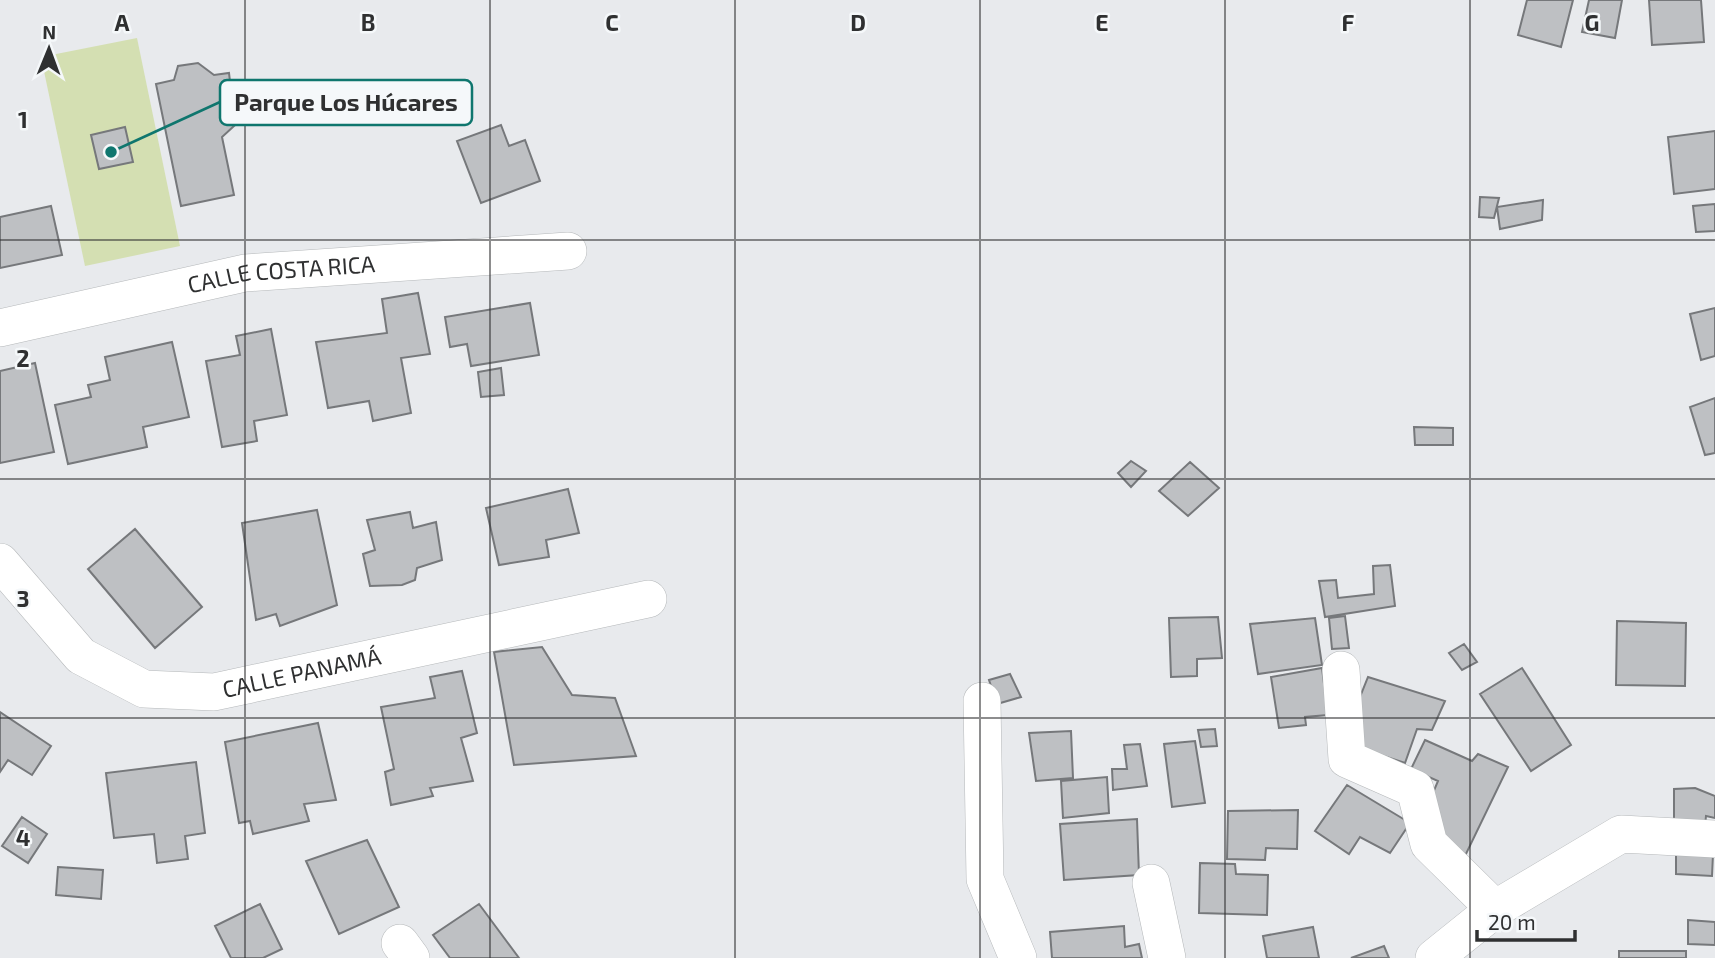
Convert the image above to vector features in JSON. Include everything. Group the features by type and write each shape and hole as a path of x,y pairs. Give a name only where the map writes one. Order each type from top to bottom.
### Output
{"street":[{"name":"CALLE COSTA RICA","path":"0,328 245,273 568,251"},
{"name":"CALLE PANAMÁ","path":"0,562 81,656 144,689 214,692 648,599"},
{"path":"1341,670 1347,760 1415,789 1429,844 1495,909"},
{"path":"982,701 985,878 1018,958"},
{"path":"1434,958 1495,909 1620,834 1715,839"},
{"path":"1151,883 1167,958"}],"green space":[{"path":"137,38 180,246 85,266 41,57"}],"building":[{"path":"1527,0 1573,0 1561,47 1518,35"},
{"path":"1589,0 1622,0 1615,38 1582,32"},
{"path":"1649,0 1701,0 1704,42 1652,45"},
{"path":"198,63 214,75 229,73 235,125 222,137 234,195 181,206 156,84 174,80 178,66"},
{"path":"501,125 509,146 525,140 540,181 481,203 457,141"},
{"path":"125,127 133,162 99,169 91,135"},
{"path":"1715,131 1715,189 1674,194 1668,137"},
{"path":"1480,197 1499,198 1494,218 1479,217"},
{"path":"1543,200 1542,220 1500,229 1497,207"},
{"path":"1715,204 1715,231 1696,232 1693,206"},
{"path":"51,206 62,255 0,268 0,217"},
{"path":"418,293 430,354 401,358 411,413 373,421 369,401 328,408 316,342 387,333 382,299"},
{"path":"530,303 539,355 471,366 467,344 450,347 445,317"},
{"path":"1715,308 1715,356 1701,360 1690,314"},
{"path":"271,329 287,415 254,421 257,441 222,447 206,361 240,355 236,336"},
{"path":"172,342 189,417 143,427 147,447 68,464 55,405 91,397 88,385 110,380 105,357"},
{"path":"35,363 54,452 0,463 0,371"},
{"path":"501,368 504,395 481,397 478,372"},
{"path":"1715,398 1715,453 1705,455 1690,407"},
{"path":"1414,427 1453,428 1453,445 1415,445"},
{"path":"1131,461 1146,471 1131,487 1118,473"},
{"path":"1190,462 1219,488 1188,516 1159,491"},
{"path":"568,489 579,533 546,540 549,557 499,565 486,508"},
{"path":"317,510 337,605 280,626 276,614 256,620 242,523"},
{"path":"410,512 413,528 436,522 442,560 417,568 415,580 402,585 370,586 363,554 375,550 367,520"},
{"path":"135,529 202,607 155,648 88,569"},
{"path":"1390,565 1395,606 1325,617 1319,581 1336,580 1338,598 1374,594 1373,566"},
{"path":"1345,616 1349,648 1332,649 1329,618"},
{"path":"1218,617 1222,658 1197,659 1197,676 1171,677 1169,618"},
{"path":"1315,618 1322,665 1258,674 1250,624"},
{"path":"1617,621 1686,623 1685,686 1616,685"},
{"path":"1464,644 1477,662 1462,670 1449,653"},
{"path":"542,647 572,695 615,698 636,756 514,765 494,652"},
{"path":"1322,668 1328,715 1305,717 1306,725 1279,728 1271,677"},
{"path":"1522,668 1571,745 1531,771 1480,694"},
{"path":"462,671 477,733 461,738 473,781 430,788 433,796 391,805 385,772 394,769 381,707 435,698 430,677"},
{"path":"1010,674 1021,697 997,704 989,680"},
{"path":"1368,677 1445,701 1432,730 1417,729 1405,763 1359,748 1348,727"},
{"path":"0,712 51,746 32,775 8,760 0,772"},
{"path":"318,723 336,800 304,804 309,821 253,834 250,821 239,823 225,742"},
{"path":"1215,729 1217,746 1201,747 1198,730"},
{"path":"1071,731 1073,778 1036,781 1029,733"},
{"path":"1425,740 1472,761 1478,754 1508,767 1465,856 1436,832 1427,807 1438,781 1411,769"},
{"path":"1195,741 1205,803 1172,807 1164,744"},
{"path":"1140,744 1147,786 1113,790 1112,769 1127,769 1124,745"},
{"path":"196,762 205,833 185,836 188,859 157,863 154,834 114,838 106,773"},
{"path":"1107,777 1109,813 1063,818 1061,781"},
{"path":"1347,785 1410,823 1390,853 1360,837 1349,854 1315,831"},
{"path":"1695,788 1715,796 1715,818 1706,816 1705,826 1674,825 1674,789"},
{"path":"1298,810 1297,849 1266,848 1265,860 1227,859 1228,811"},
{"path":"22,817 47,834 28,863 2,846"},
{"path":"1137,819 1139,875 1064,880 1060,824"},
{"path":"367,840 399,907 339,934 306,861"},
{"path":"1676,854 1713,854 1712,876 1676,874"},
{"path":"1200,863 1235,864 1236,874 1268,875 1267,915 1199,913"},
{"path":"58,867 103,870 101,899 56,895"},
{"path":"260,904 282,949 263,958 231,958 215,926"},
{"path":"479,904 519,958 450,958 433,935"},
{"path":"1688,920 1715,922 1715,945 1688,944"},
{"path":"1124,926 1125,947 1139,944 1142,958 1052,958 1050,932"},
{"path":"1313,927 1319,958 1267,958 1263,936"},
{"path":"1384,946 1389,958 1351,958"},
{"path":"1619,951 1686,951 1686,958 1619,958"}],"place":[{"name":"Parque Los Húcares","path":"111,152"}]}
